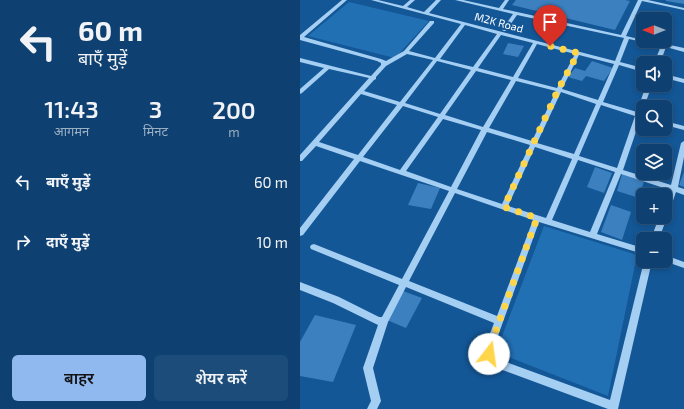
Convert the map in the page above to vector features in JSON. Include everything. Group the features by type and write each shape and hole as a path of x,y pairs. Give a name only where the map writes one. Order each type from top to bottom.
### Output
{"street":[{"path":"300,38 342,0"},
{"name":"M2K Road","path":"373,0 464,24 502,31 536,42 636,68"},
{"path":"404,8 413,0"},
{"path":"425,14 439,0"},
{"path":"457,0 636,39"},
{"path":"500,9 507,0"},
{"path":"548,222 617,63 625,36 641,0 684,9"},
{"path":"402,172 443,116 474,69 516,13"},
{"path":"300,159 374,78 384,65 406,52 432,22"},
{"path":"300,233 358,157 464,24"},
{"path":"300,28 309,30"},
{"path":"300,38 379,60 384,62 384,65"},
{"path":"372,409 376,401 368,368 384,321 435,226 452,189 513,79 536,42"},
{"path":"672,48 684,50"},
{"path":"406,52 558,90 636,113"},
{"path":"504,207 558,90 578,53"},
{"path":"300,60 327,68 374,78"},
{"path":"300,92 327,68"},
{"path":"672,78 684,81"},
{"path":"361,92 576,157 684,192"},
{"path":"672,124 684,128"},
{"path":"592,236 620,171 636,128"},
{"path":"315,143 548,222 636,249"},
{"path":"672,193 684,143"},
{"path":"537,218 490,349 489,354 493,361 500,365 613,407 646,268"},
{"path":"314,247 499,321"},
{"path":"672,261 684,265"},
{"path":"300,286 336,300 378,321 384,321"}],"shaded area":[{"path":"349,2 429,21 395,58 308,36"},
{"path":"544,226 636,255 608,396 496,352"}],"building":[{"path":"516,0 630,1 615,30 512,5"},
{"path":"684,0 684,4 666,1"},
{"path":"508,43 524,46 518,57 503,54"},
{"path":"592,61 613,68 604,81 586,76 582,81 568,77 575,68 585,71"},
{"path":"595,167 612,173 604,193 587,187"},
{"path":"684,172 684,187 679,185"},
{"path":"622,174 636,178 636,180 644,181 642,188 636,188 636,197 617,191"},
{"path":"418,183 440,188 431,209 408,205"},
{"path":"611,205 631,212 622,240 601,232"},
{"path":"403,291 422,298 406,328 387,320"},
{"path":"315,315 356,325 333,382 300,376 300,342"}],"route":[{"path":"489,354 491,344 537,218 504,207 558,90 578,53 550,46"}]}
